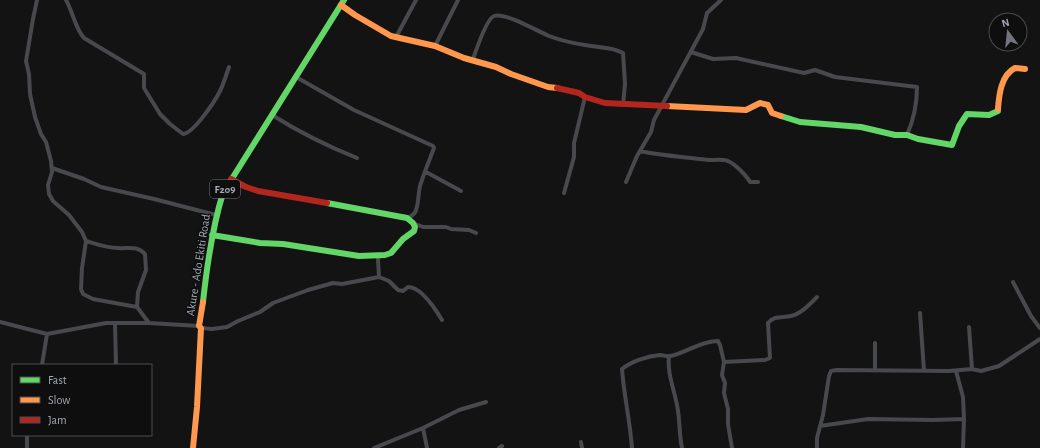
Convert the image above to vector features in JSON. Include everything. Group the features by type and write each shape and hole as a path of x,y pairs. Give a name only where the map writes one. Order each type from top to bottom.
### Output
{"street":[{"path":"38,0 33,19 26,61 32,108 47,146 52,168 48,185 49,194 69,215 86,241 82,268 81,289 83,294 93,299 137,307"},
{"path":"66,0 80,33 84,38 95,46 144,74 144,88 160,114 183,134 189,132 204,116 220,92 229,67"},
{"path":"396,37 416,0"},
{"path":"435,46 458,0"},
{"path":"626,182 640,151 651,132 654,120 703,29 707,13 721,0"},
{"path":"342,2 355,15 382,31 396,37 435,46 455,55 496,66 511,74 548,87 562,88 605,103 661,107 746,110 760,103 768,105 772,113 800,122 861,127 895,135 907,136 918,140 952,145 959,126 967,114 989,115 998,111 998,99 1006,74 1015,68 1025,69"},
{"name":"Akure - Ado Ekiti Road","path":"193,448 197,407 200,327 207,263 216,214 223,192 342,2"},
{"path":"473,59 487,24 491,18 500,15 550,36 566,41 592,46 615,48 624,53 623,105"},
{"path":"691,52 713,59 736,58 804,73 815,70 835,76 917,87 914,121 907,136"},
{"path":"296,77 354,110 433,146 434,148 421,185 416,212 407,218"},
{"path":"564,193 574,156 574,143 585,97"},
{"path":"272,115 292,128 321,143 357,158"},
{"path":"640,151 680,158 728,161 745,174 750,182 758,182"},
{"path":"52,168 84,179 101,188 216,214"},
{"path":"426,172 461,191"},
{"path":"231,179 246,187 258,191 407,218 413,223 423,227 446,227 451,229 469,230 476,233"},
{"path":"413,223 415,227 414,231"},
{"path":"212,235 359,256 385,255 391,253 403,239 414,231 423,227"},
{"path":"86,241 118,248 133,247 141,250 145,254 146,270 138,292 137,307 149,323"},
{"path":"379,277 378,260 380,255"},
{"path":"0,322 47,334 106,323 149,323 212,329 227,327 260,312 272,303 308,290 333,283 342,284 379,277 389,281 398,290 403,291 408,287 423,294 442,320"},
{"path":"1013,282 1031,316 1040,328"},
{"path":"724,362 765,360 770,358 768,323 770,320 777,317 792,316 817,298"},
{"path":"920,313 924,371"},
{"path":"115,323 116,364"},
{"path":"969,327 972,369"},
{"path":"42,364 47,334"},
{"path":"817,448 817,438 828,376 832,371 875,369 956,371 972,369 981,371 999,366 1024,348 1040,339"},
{"path":"632,448 630,421 627,414 627,402 624,393 622,369 644,358 661,355 669,356 686,351 698,345 718,341 724,362 722,375 725,383 724,393 727,405 728,424 732,448"},
{"path":"875,343 875,369"},
{"path":"669,356 670,376 677,406 682,448"},
{"path":"956,371 963,397 963,448"},
{"path":"374,448 423,428 459,410 486,402"},
{"path":"820,426 868,419 964,419"},
{"path":"423,428 427,448"},
{"path":"27,436 27,448"},
{"path":"581,442 582,448"}],"traffic: fast":[{"path":"203,302 210,247 223,193 344,0"},
{"path":"781,116 800,122 861,127 895,135 907,135 918,139 952,145 959,126 967,114 989,115 998,111 998,109"},
{"path":"212,235 359,256 385,255 391,253 403,239 414,231 415,227 413,223 407,218 327,203"}],"traffic: slow":[{"path":"341,5 391,36 435,46 464,58 496,67 548,87 557,88"},
{"path":"998,109 1000,92 1007,75 1015,68 1025,69"},
{"path":"667,106 746,110 760,103 768,105 772,113 781,116"},
{"path":"193,448 197,407 201,328 199,326 203,302"}],"traffic: jam":[{"path":"557,88 579,93 585,97 605,103 667,106"},
{"path":"231,179 246,187 258,191 327,203"}]}
